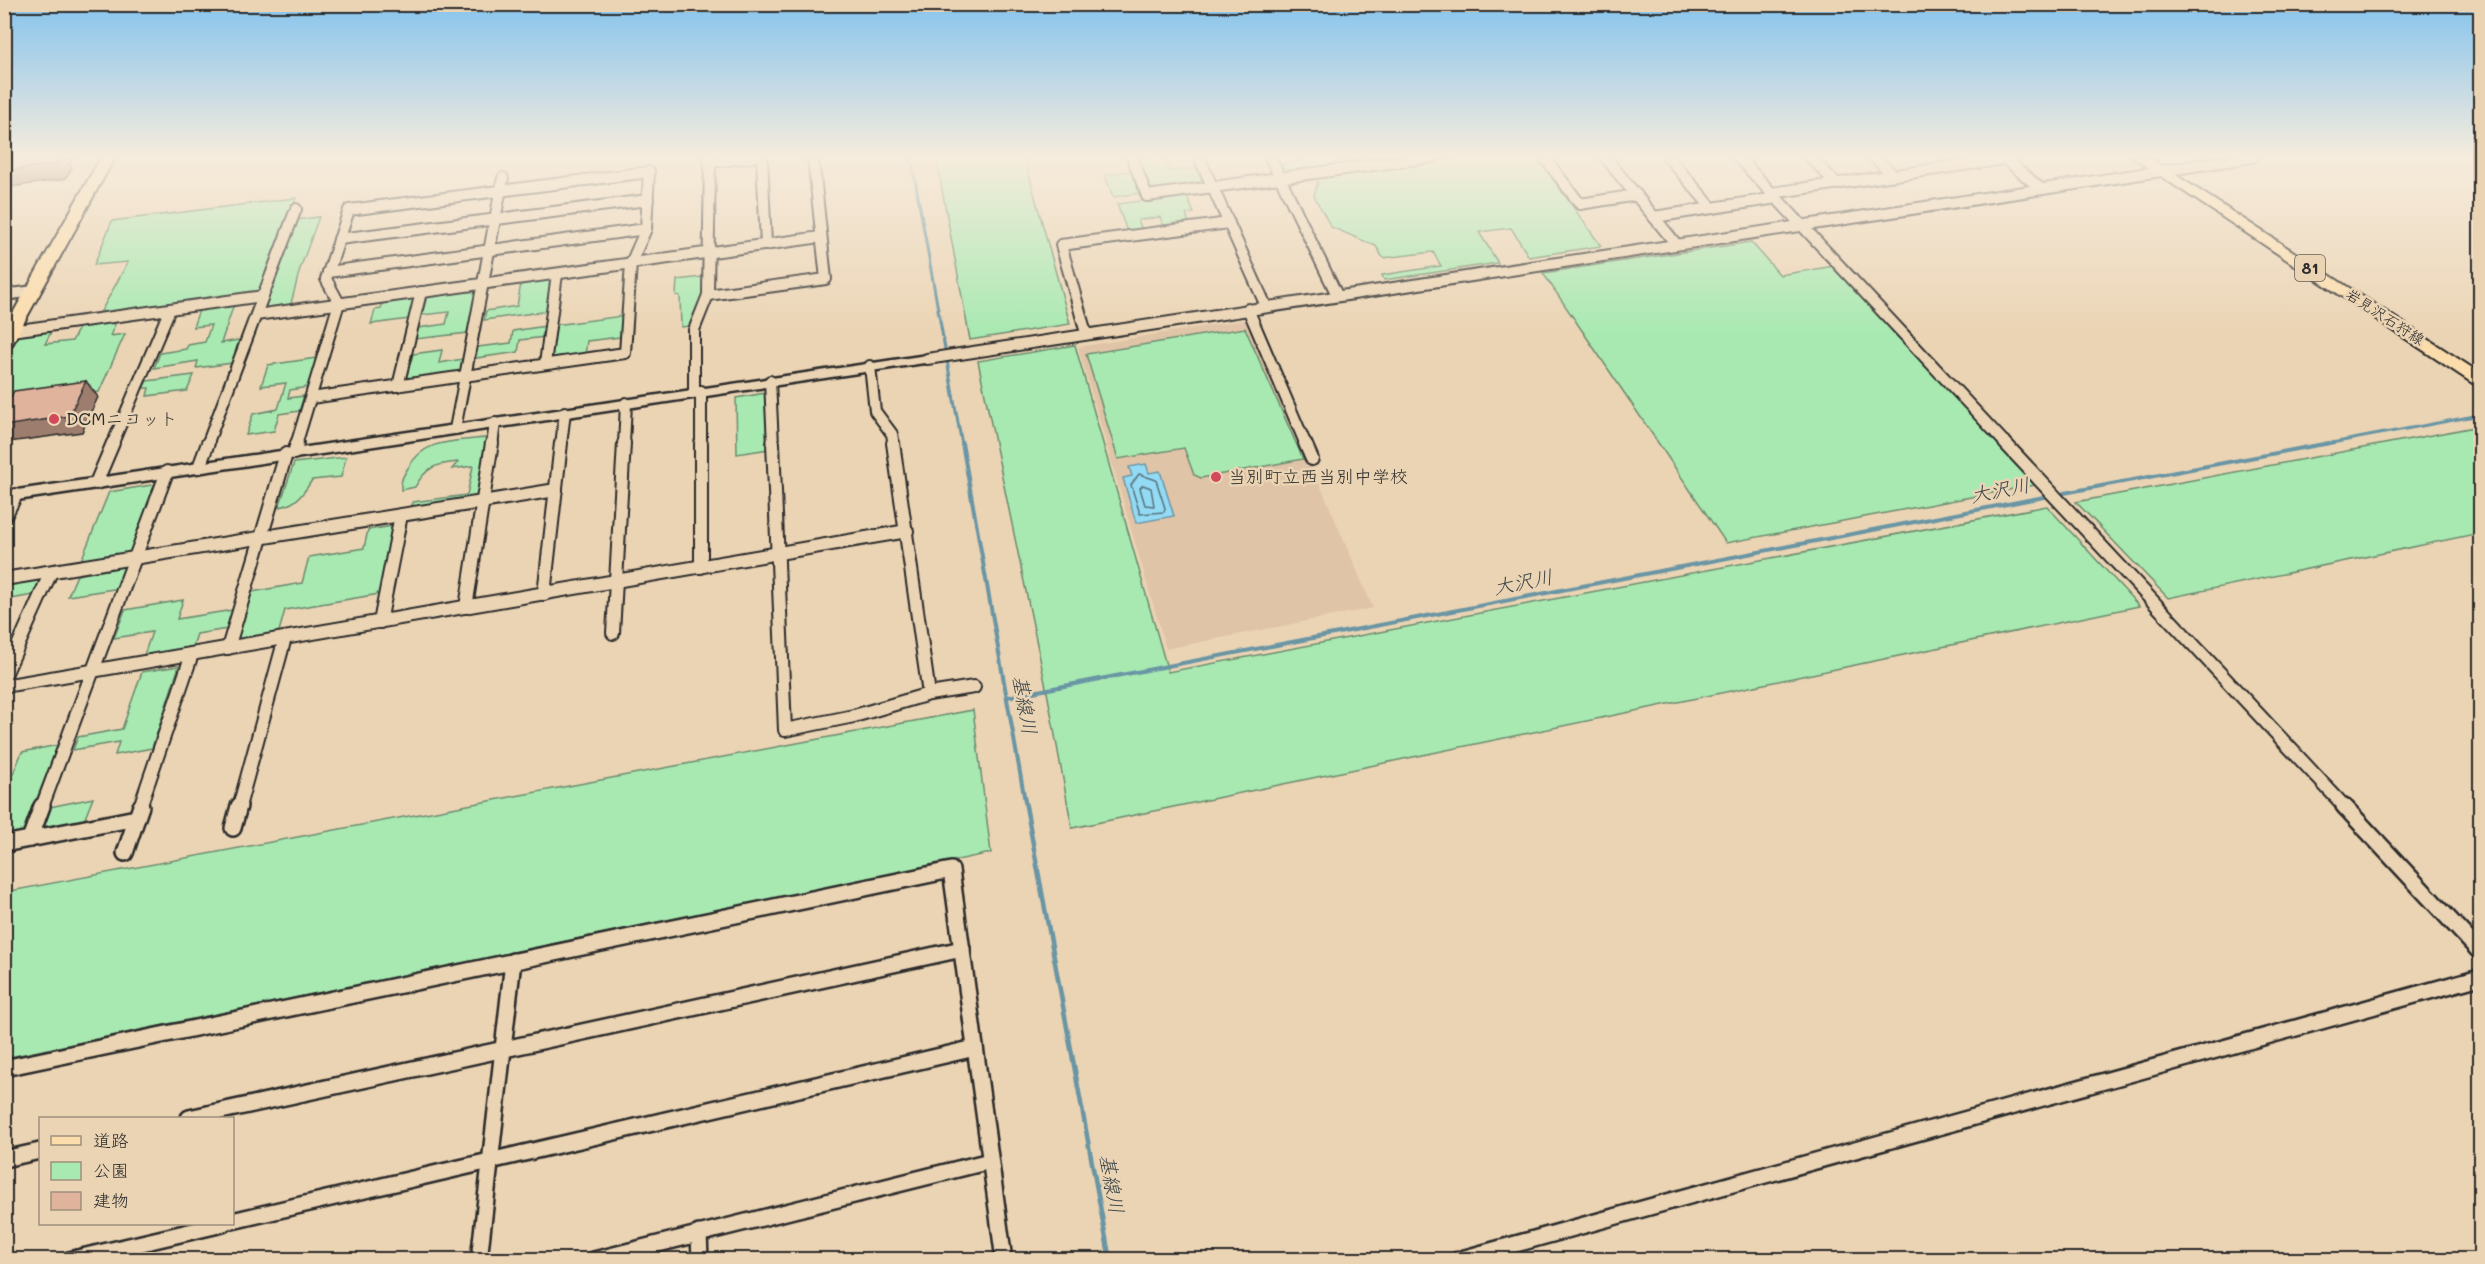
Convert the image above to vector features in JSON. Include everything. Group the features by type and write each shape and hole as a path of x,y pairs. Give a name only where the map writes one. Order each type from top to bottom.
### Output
{"main road":[{"path":"8,337 75,216"},
{"name":"岩見沢石狩線","path":"2230,216 2481,380"}],"street":[{"path":"199,467 293,216"},
{"path":"228,648 262,537 311,398 339,303 326,279 347,216"},
{"path":"455,429 497,216"},
{"path":"339,239 520,216"},
{"path":"311,398 625,353 631,263 646,229 647,216"},
{"path":"702,567 694,330 708,295 709,216"},
{"path":"765,216 766,245"},
{"path":"708,295 825,279 819,216"},
{"path":"1226,216 1266,306"},
{"path":"1297,216 1337,295"},
{"path":"1654,217 1661,216"},
{"path":"1793,216 2481,952"},
{"path":"4,518 10,496 1862,216"},
{"path":"1654,217 1676,244"},
{"path":"1086,333 1061,246 1229,223"},
{"path":"328,272 646,229"},
{"path":"256,315 821,237"},
{"path":"545,364 558,273"},
{"path":"4,295 34,291"},
{"path":"398,386 421,292"},
{"path":"8,337 263,296"},
{"path":"96,483 171,309"},
{"path":"1248,309 1312,459"},
{"path":"870,366 875,411 892,434 929,694"},
{"path":"770,381 785,730 854,716 929,694 974,687"},
{"path":"614,633 626,403"},
{"path":"544,594 565,412"},
{"path":"466,607 495,423"},
{"path":"30,839 167,472"},
{"path":"4,579 556,490"},
{"path":"380,622 401,515"},
{"path":"4,686 907,531"},
{"path":"4,677 51,572"},
{"path":"234,828 285,638"},
{"path":"124,853 192,654"},
{"path":"4,844 136,818"},
{"path":"4,1068 951,870 1004,1260"},
{"path":"198,1117 962,949"},
{"path":"480,1260 513,962"},
{"path":"1458,1260 2481,977"},
{"path":"234,1221 975,1048"},
{"path":"4,1159 39,1151"},
{"path":"594,1260 990,1161"},
{"path":"69,1260 219,1225"},
{"path":"699,1233 700,1260"}],"shaded area":[{"name":"当別町立西当別中学校","path":"1249,319 1373,608 1166,649 1078,347"}],"green space":[{"path":"152,216 289,216 258,294 99,315 128,262 94,265 112,221"},
{"path":"947,216 1040,216 1070,324 970,340"},
{"path":"1121,216 1187,216 1190,226 1165,229 1160,217 1138,220 1143,232 1128,234"},
{"path":"1325,216 1579,216 1601,246 1529,257 1511,228 1479,232 1498,263 1384,280 1382,275 1441,266 1433,252 1383,258 1376,246 1331,227"},
{"path":"319,217 300,269 290,307 267,310 263,307 296,220"},
{"path":"1751,242 1780,275 1834,266 2035,485 1726,543 1543,273"},
{"path":"702,277 702,296 689,326 681,327 680,296 676,295 677,280"},
{"path":"551,279 547,311 484,320 486,311 517,306 521,283"},
{"path":"478,289 468,333 415,339 418,328 446,324 449,312 422,315 427,296"},
{"path":"414,297 409,319 371,324 375,310 381,309 383,302"},
{"path":"234,304 221,343 239,340 232,363 196,368 198,361 154,368 160,353 186,349 188,345 205,342 211,325 193,327 199,310"},
{"path":"622,316 620,337 587,341 585,355 550,360 555,325"},
{"path":"116,322 110,336 125,334 99,392 16,404 19,395 5,397 5,361 21,332 53,328 45,344 72,341 80,326"},
{"path":"546,326 545,337 520,340 518,352 476,358 478,347 511,343 513,331"},
{"path":"1245,328 1303,459 1201,478 1194,475 1184,448 1118,459 1086,354"},
{"path":"1075,345 1168,672 2047,506 2139,606 1072,828 1048,697 978,361"},
{"path":"442,350 439,363 463,359 460,374 405,382 413,354"},
{"path":"317,358 308,387 290,390 288,398 304,396 299,411 279,414 274,431 246,435 253,414 278,409 286,383 261,386 268,365"},
{"path":"194,375 187,391 147,396 149,388 143,388 147,381"},
{"path":"766,393 769,449 737,454 736,398"},
{"path":"2480,426 2480,533 2168,598 2076,502"},
{"path":"489,439 480,495 476,500 411,510 413,502 467,495 473,466 452,469 458,462 437,466 427,471 415,487 401,490 403,476 415,458 431,446 441,443"},
{"path":"346,457 341,477 312,480 303,494 295,501 279,507 294,463"},
{"path":"158,484 131,555 80,563 109,492"},
{"path":"393,526 379,594 285,610 278,635 237,642 252,592 302,583 309,557 364,548 368,530"},
{"path":"128,566 120,588 68,596 77,575"},
{"path":"40,580 33,595 5,600 5,585"},
{"path":"183,600 177,619 233,610 227,629 197,634 192,649 143,658 152,632 114,638 125,610"},
{"path":"179,666 152,748 115,755 119,742 73,750 78,737 122,729 142,672"},
{"path":"973,710 991,853 5,1058 5,892"},
{"path":"58,745 23,834 5,838 5,776 13,774 22,752"},
{"path":"93,798 83,823 40,830 50,807"}],"water":[{"path":"1146,464 1149,473 1160,471 1174,516 1136,523 1123,478 1132,476 1129,467"}],"building":[{"path":"86,381 69,416 4,426 4,409 14,391"}],"waterway":[{"name":"基線川","path":"921,216 962,445"},
{"name":"大沢川","path":"2321,445 2480,415"},
{"name":"基線川","path":"962,443 1026,807"},
{"name":"大沢川","path":"2064,493 2329,443"},
{"name":"大沢川","path":"1007,697 2044,497"},
{"name":"基線川","path":"1026,806 1110,1260"}],"place":[{"name":"DCMニコット","path":"54,419"},
{"name":"当別町立西当別中学校","path":"1216,477"}]}
